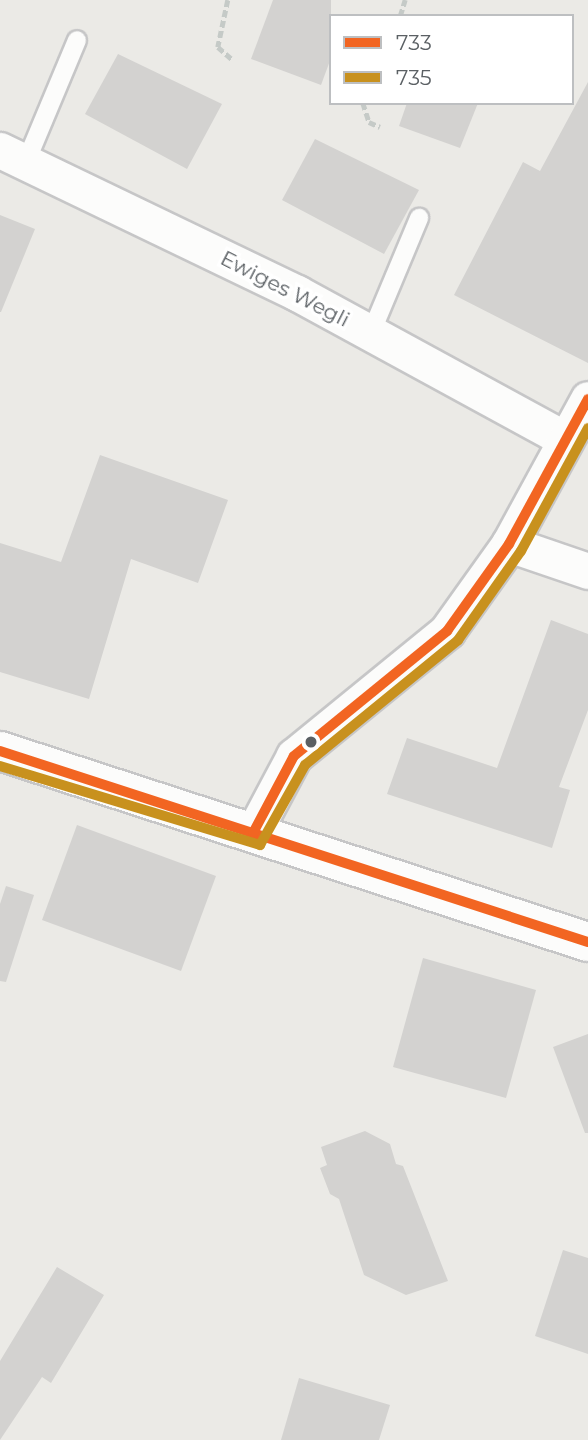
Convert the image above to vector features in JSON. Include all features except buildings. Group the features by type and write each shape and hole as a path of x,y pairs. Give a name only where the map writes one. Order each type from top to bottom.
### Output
{"main road":[{"path":"0,751 588,942"}],"street":[{"name":"Ewiges Wegli","path":"13,156 371,333 565,439"},
{"path":"253,832 294,756 447,631 509,544 588,399"},
{"path":"509,544 588,571"}],"lane":[{"path":"13,156 77,40"},
{"path":"371,333 419,218"}],"path":[{"path":"228,0 219,20 218,47 232,59"},
{"path":"364,105 369,122 380,127"}],"transit line":[{"name":"733","path":"253,833 294,756 447,631 509,544 588,399"},
{"name":"735","path":"0,766 260,845 305,765 458,640 521,551 588,428"},
{"name":"733","path":"0,751 588,942"}]}
